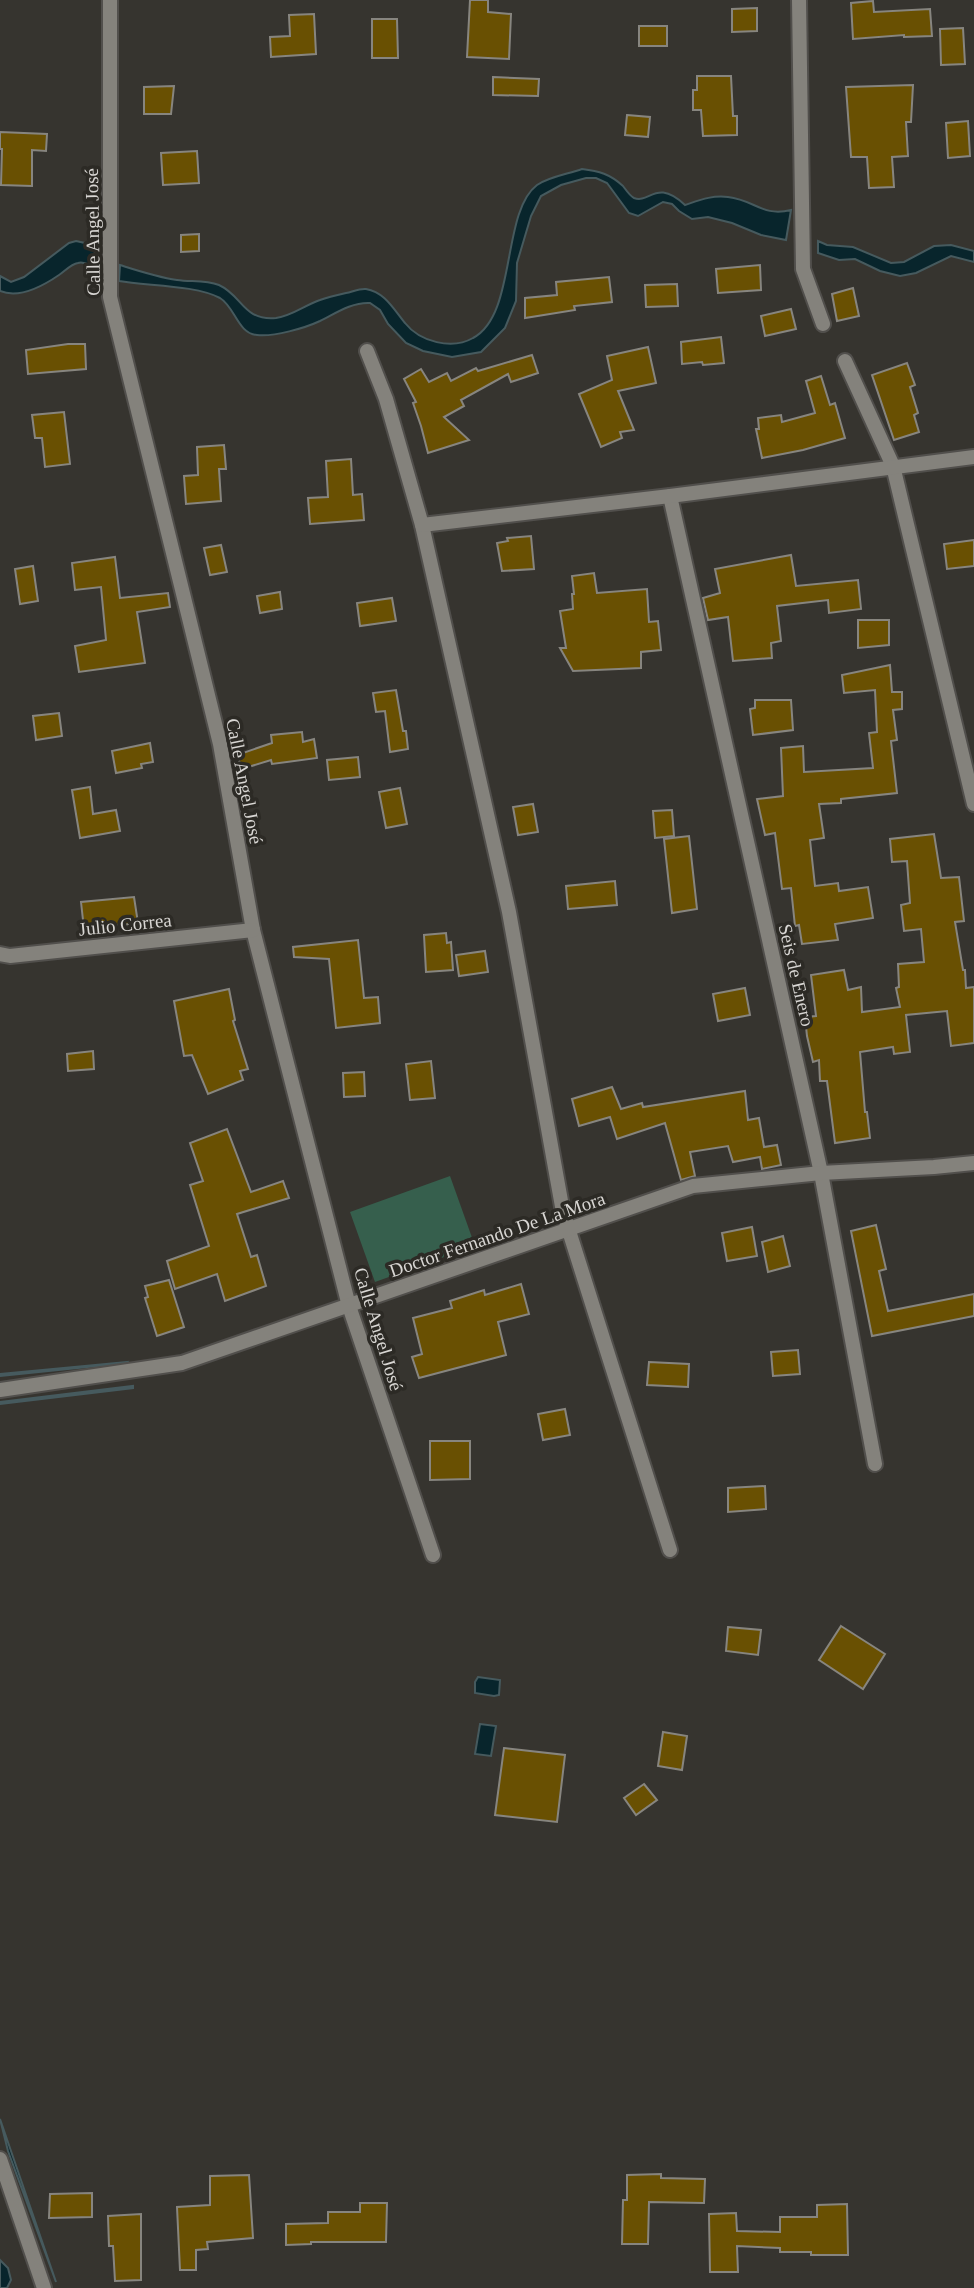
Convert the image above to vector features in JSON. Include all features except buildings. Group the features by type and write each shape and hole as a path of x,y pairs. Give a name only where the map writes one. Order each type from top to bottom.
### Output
{"street":[{"name":"Calle Angel José","path":"110,0 110,297 220,744 253,930 349,1306 433,1555"},
{"path":"799,0 803,269 823,324"},
{"path":"367,351 386,399 422,525 509,912 563,1212 670,1550"},
{"path":"845,361 893,466 974,804"},
{"path":"422,525 974,457"},
{"name":"Seis de Enero","path":"670,496 821,1173 875,1464"},
{"name":"Julio Correa","path":"0,954 10,956 253,930"},
{"name":"Doctor Fernando De La Mora","path":"0,1390 182,1363 693,1186 821,1173 974,1163"},
{"path":"0,2159 44,2288"}],"green space":[{"path":"450,1176 475,1246 375,1282 350,1212"}],"water":[{"path":"582,169 609,176 634,198 667,193 685,205 711,197 728,197 765,210 791,210 786,240 761,235 708,217 692,219 672,204 663,202 638,216 629,213 607,183 596,178 561,185 541,196 531,216 517,263 516,301 505,328 481,352 452,357 423,351 406,343 388,324 380,310 370,303 350,306 298,329 272,335 257,335 245,330 225,302 210,294 185,288 119,281 120,265 170,279 214,283 227,290 250,312 265,318 282,317 323,299 366,289 384,298 411,330 419,335 446,344 465,342 487,326 496,308 518,217 526,198 542,182"},
{"path":"76,241 95,249 94,267 84,263 75,264 31,290 15,293 0,291 0,276 11,282 24,277 69,243"},
{"path":"818,241 827,245 853,247 891,263 904,262 934,246 951,245 974,251 974,262 951,256 916,273 900,276 880,271 855,259 839,260 818,253"},
{"path":"126,1363 0,1376 0,1374"},
{"path":"133,1388 0,1404 0,1402"},
{"path":"478,1677 500,1680 499,1695 475,1693"},
{"path":"480,1724 496,1726 491,1756 475,1754"},
{"path":"0,2119 56,2282 8,2151"},
{"path":"0,2260 8,2268 11,2280 7,2288 0,2288"}]}
